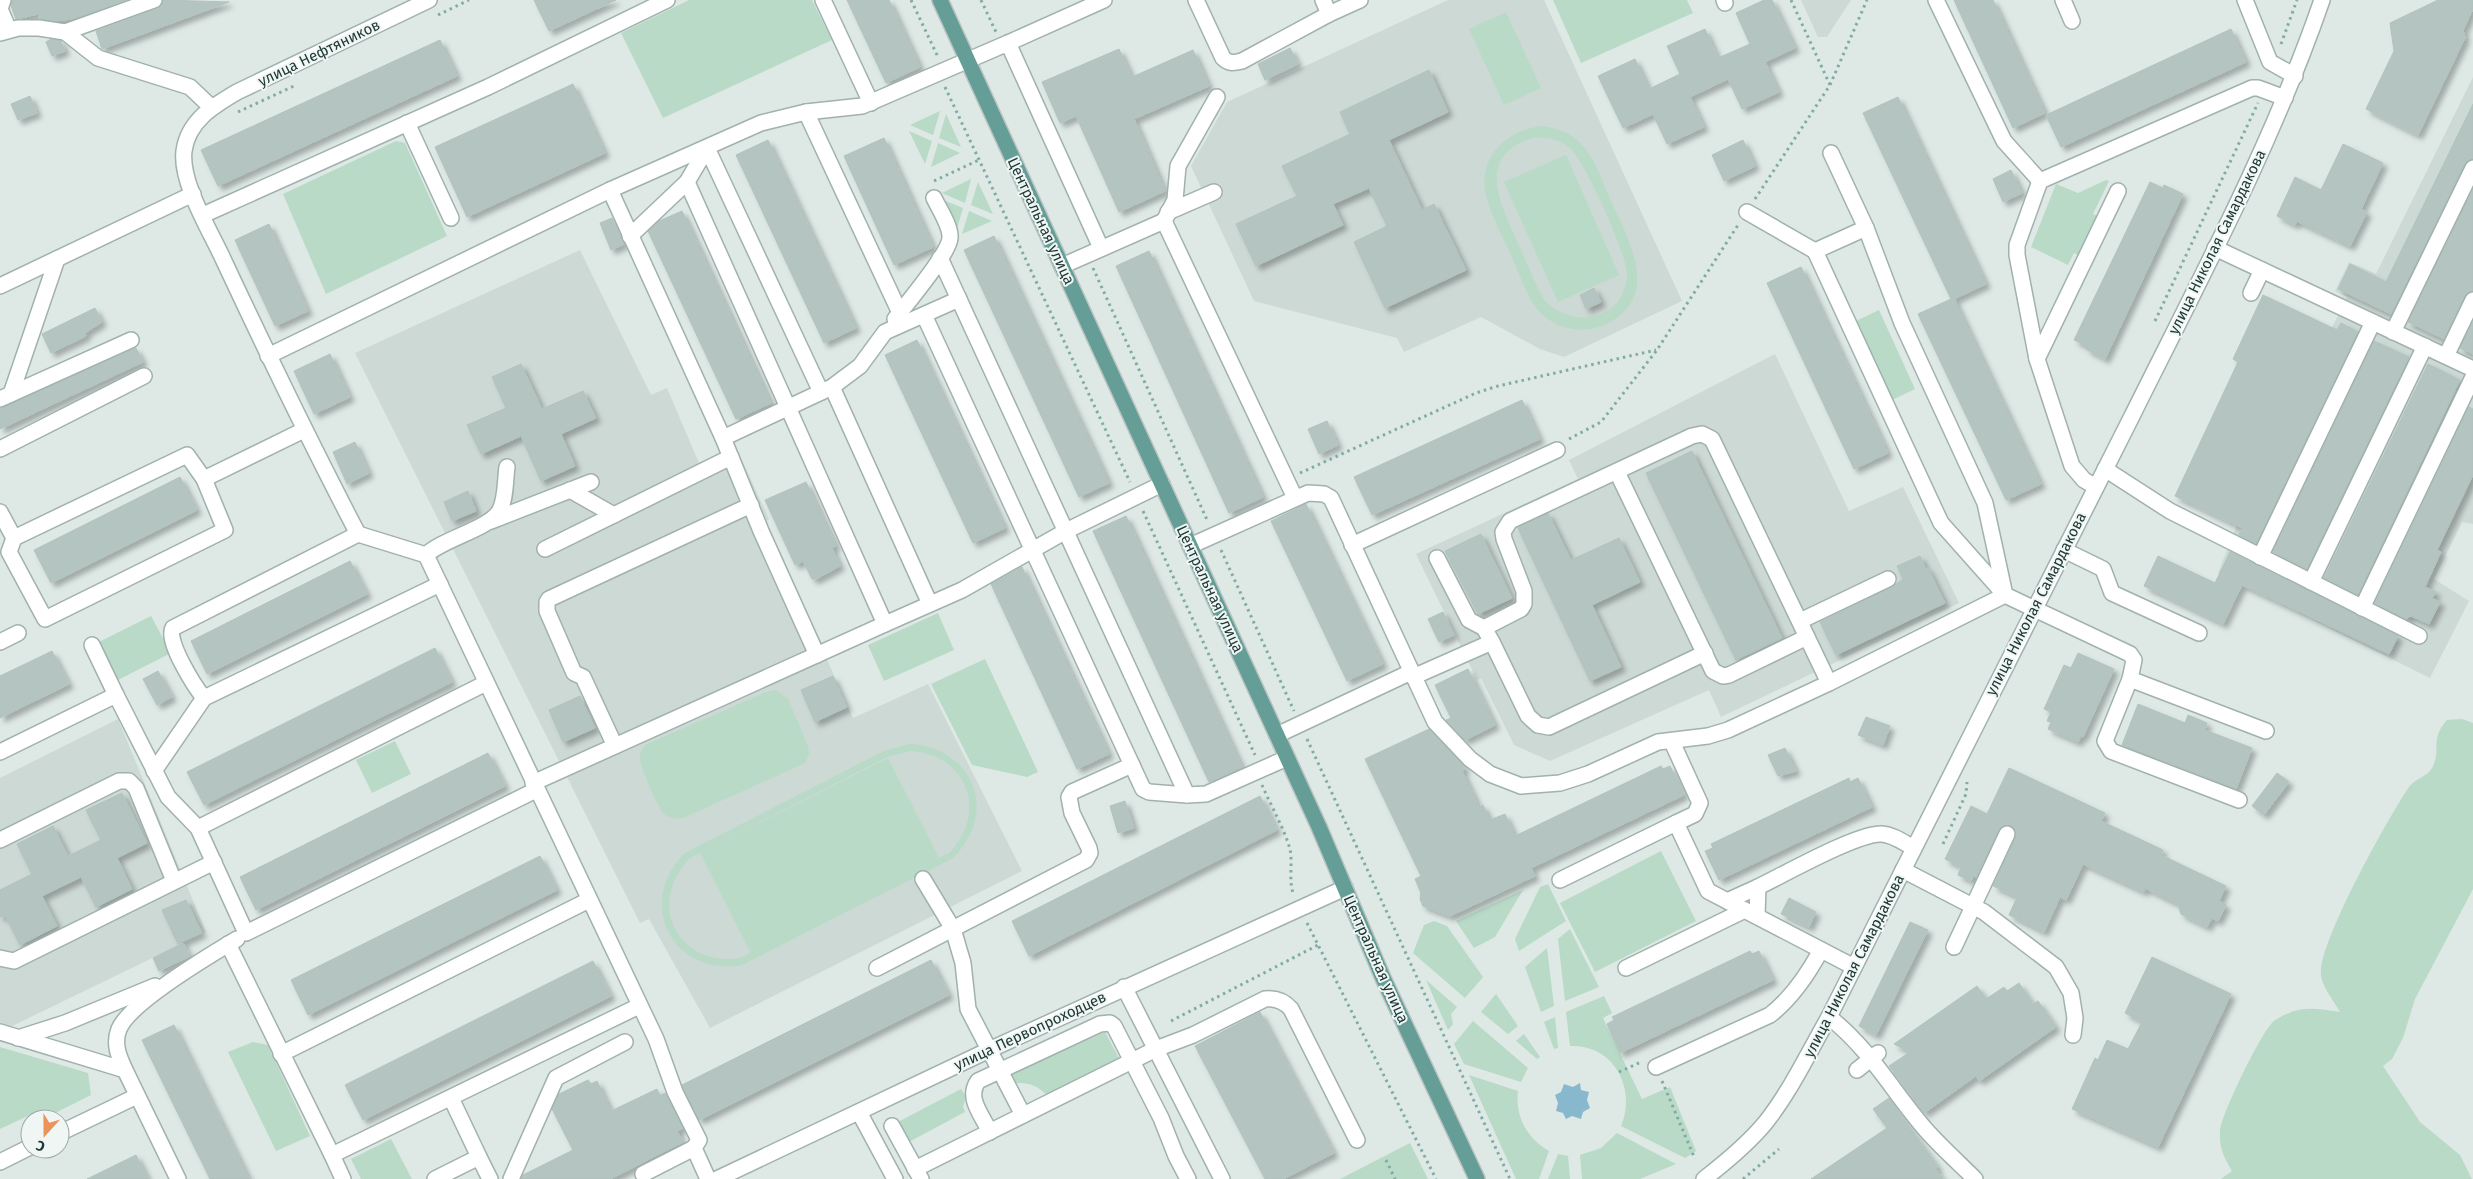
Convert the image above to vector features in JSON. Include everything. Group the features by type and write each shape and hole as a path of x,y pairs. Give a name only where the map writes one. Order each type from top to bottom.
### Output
{"main road":[{"name":"Центральная улица","path":"940,0 1277,735 1383,978 1478,1179"}],"street":[{"path":"2,0 0,10 5,31 39,28 65,32 154,0"},
{"name":"улица Нефтяников","path":"211,107 428,0"},
{"path":"203,215 407,124 667,0"},
{"path":"823,0 871,103"},
{"path":"268,356 610,190 761,123 806,112 871,103 1005,45 1073,6 1104,0"},
{"path":"1196,0 1223,58 1228,62 1234,63 1242,61 1329,14 1360,0"},
{"path":"1323,0 1329,14"},
{"path":"1936,0 2004,141 2040,181"},
{"path":"2062,0 2072,21"},
{"path":"2245,0 2273,65 2294,76"},
{"name":"улица Николая Самардакова","path":"1704,1179 1746,1144 1766,1122 1787,1090 1829,1017 2214,248 2285,98 2322,0"},
{"path":"65,32 98,58 190,87 211,107 194,125 186,143 185,171 193,194 268,356 358,534"},
{"path":"1005,45 1096,251"},
{"path":"2096,487 2084,480 2072,466 2037,359 2017,255 2017,245 2040,181 2252,88 2285,98"},
{"path":"1216,97 1178,166 1176,194 1166,216 1295,498"},
{"path":"806,112 900,313"},
{"path":"407,124 451,218"},
{"path":"630,236 687,182 707,148"},
{"path":"707,148 930,604"},
{"path":"1831,153 1866,228 1902,323 1984,502 2005,595"},
{"path":"2394,332 2473,168"},
{"path":"687,182 885,624"},
{"path":"610,190 723,438 817,655"},
{"path":"2037,359 2118,191"},
{"path":"1062,266 1214,192"},
{"path":"0,286 193,194"},
{"path":"723,438 826,390 860,366 940,258 950,237 934,198"},
{"path":"1747,212 1815,251 1941,523 2005,595 2130,654 2134,660 2130,679 2105,740 2106,745 2111,751 2239,800"},
{"path":"1815,251 1866,228"},
{"path":"2214,248 2473,369"},
{"path":"940,258 1187,795"},
{"path":"5,397 57,259"},
{"path":"2251,292 2262,270"},
{"path":"885,332 959,299"},
{"path":"2446,356 2473,300"},
{"path":"924,315 1143,789 1149,792 1187,795 1206,794 1287,758"},
{"path":"2260,557 2373,322"},
{"path":"5,397 131,340"},
{"path":"2311,582 2425,346"},
{"path":"0,449 144,376"},
{"path":"2362,608 2473,377"},
{"path":"204,479 304,430"},
{"path":"1484,628 1521,609 1524,604 1524,591 1504,539 1503,532 1505,526 1510,521 1692,436 1708,436 1712,439 1829,684"},
{"path":"1352,545 1557,450"},
{"path":"186,455 204,479 225,530 45,619 9,552 14,538 186,455"},
{"path":"545,549 731,457"},
{"path":"487,522 500,511 507,468"},
{"path":"2105,469 2152,492 2260,557 2419,636"},
{"path":"1617,472 1713,670 1723,676 1807,637"},
{"path":"426,555 440,544 487,522 591,482"},
{"path":"178,1179 117,1052 116,1039 119,1029 137,1007 246,933 534,786 615,746 962,590 1066,531 1162,484"},
{"path":"570,490 614,515"},
{"path":"1190,546 1295,498 1316,493 1331,498 1435,722 1470,759 1490,774 1522,786 1544,786 1574,780 1658,742 1672,742 1728,730 1829,684 2005,595"},
{"path":"615,746 583,677 574,672 547,611 547,602 751,504"},
{"path":"0,512 14,538"},
{"path":"204,698 193,683 171,639 173,628 358,534 426,555 534,786 656,1039 675,1092 699,1140 694,1148 643,1174"},
{"path":"2064,550 2103,569 2112,593 2199,634"},
{"path":"1438,558 1468,620 1484,628 1528,716 1538,725 1549,727 1705,653"},
{"path":"1800,621 1888,579"},
{"path":"154,771 204,698 440,584"},
{"path":"0,642 18,633"},
{"path":"1277,735 1492,642"},
{"path":"92,645 168,797 198,828 246,933"},
{"path":"2130,679 2266,731"},
{"path":"198,828 486,683"},
{"path":"0,752 116,695"},
{"path":"1560,880 1695,814 1700,803 1672,742"},
{"path":"877,968 1086,860 1090,853 1089,848 1072,813 1068,797 1072,792 1132,765"},
{"path":"0,840 119,781 129,781 136,788 174,881"},
{"path":"1676,823 1723,921"},
{"path":"1954,947 2007,834"},
{"path":"1727,901 1867,835 1889,835 1914,848"},
{"path":"0,958 10,962 14,961 214,862"},
{"path":"1903,870 1984,912 2056,967 2071,993 2075,1018 2072,1035"},
{"path":"923,880 953,929 963,963 968,1009 1002,1071 1023,1115"},
{"path":"1751,913 1758,887"},
{"name":"улица Первопроходцев","path":"718,1179 989,1050 1345,888"},
{"path":"1708,891 1854,968"},
{"path":"282,1054 589,900"},
{"path":"1626,968 1723,921 1751,913"},
{"path":"228,944 332,1155 338,1177"},
{"path":"1656,1067 1770,1015 1779,1008 1803,980 1820,950"},
{"path":"18,1038 48,1029 124,1000 190,970"},
{"path":"1124,988 1222,1179"},
{"path":"892,1126 918,1174 1023,1115 1132,1061 1192,1035 1265,999 1279,1000 1291,1009 1357,1140"},
{"path":"332,1155 639,1006"},
{"path":"1829,1017 1874,1056 1975,1179"},
{"path":"990,1132 972,1093 978,1081 1105,1022 1114,1026 1162,1118 1176,1156 1188,1179"},
{"path":"0,1032 125,1070"},
{"path":"511,1179 556,1078 625,1042"},
{"path":"1857,1070 1874,1056"},
{"path":"70,1128 138,1096"},
{"path":"451,1098 490,1179"},
{"path":"858,1112 895,1179"},
{"path":"694,1148 708,1179"},
{"path":"0,1162 20,1152"},
{"path":"435,1179 479,1157"}],"path":[{"path":"911,0 939,58 946,90 1254,752 1258,771 1290,849 1293,871 1290,888 1436,1179"},
{"path":"981,0 1005,45"},
{"path":"1791,0 1830,85"},
{"path":"1557,450 1559,445 1602,422 1657,350 1830,85 1867,0"},
{"path":"2273,65 2297,0"},
{"path":"2156,321 2263,90"},
{"path":"934,198 927,185 979,160"},
{"path":"1096,251 1092,264 1300,724 1510,1179"},
{"path":"1286,479 1476,393 1498,386 1657,350"},
{"path":"1170,1020 1318,945"},
{"path":"1619,1072 1644,1062 1656,1067 1695,1158"},
{"path":"1744,1179 1779,1149"},
{"path":"1386,1160 1395,1179"}],"shaded area":[{"path":"1448,0 1544,0 1682,301 1564,357 1540,349 1481,317 1404,352 1397,338 1254,301 1191,166 1227,102"},
{"path":"1801,0 1851,0 1827,37 1818,37"},
{"path":"2473,77 2473,524 2462,522 2434,579 2469,601 2430,678 2218,573 2243,510 2347,297 2335,291 2349,262 2376,274"},
{"path":"580,250 651,395 667,388 699,463 735,445 769,519 766,522 853,718 928,684 1022,871 710,1028 649,919 640,923 355,353"},
{"path":"1775,354 1849,511 1903,487 1959,603 1721,717 1709,690 1550,761 1514,745 1481,678 1477,680 1416,554 1578,479 1569,460"},
{"path":"118,719 206,932 4,1030 0,1022 0,778"}],"green space":[{"path":"689,0 812,0 832,40 663,118 621,33"},
{"path":"1553,0 1687,0 1693,13 1581,63"},
{"path":"1506,12 1541,88 1504,105 1469,29"},
{"path":"940,111 933,135 910,125"},
{"path":"946,114 961,147 939,138"},
{"path":"1543,126 1561,130 1583,146 1596,167 1632,249 1637,283 1633,299 1623,313 1598,327 1582,330 1566,328 1545,317 1539,311 1526,289 1488,203 1484,181 1491,157 1507,139 1530,128","holes":["1532,138 1553,139 1571,149 1586,172 1605,210 1621,249 1627,275 1624,290 1617,302 1608,311 1596,316 1570,316 1557,310 1545,301 1504,212 1499,197 1498,169 1503,157 1514,146"]},
{"path":"909,131 932,141 925,164"},
{"path":"396,141 405,143 447,236 326,294 283,194"},
{"path":"938,143 960,153 931,167"},
{"path":"1566,155 1619,275 1558,302 1504,182"},
{"path":"971,179 965,203 942,193"},
{"path":"2106,180 2109,181 2093,214 2098,216 2078,255 2074,253 2068,265 2031,247 2056,184 2078,193"},
{"path":"978,182 993,214 971,205"},
{"path":"941,199 963,208 956,232"},
{"path":"969,211 992,221 962,234"},
{"path":"1879,310 1915,389 1890,401 1854,322"},
{"path":"938,613 954,650 884,681 868,645"},
{"path":"151,616 171,653 116,681 97,643"},
{"path":"985,659 1038,772 1027,777 972,765 931,684"},
{"path":"776,690 788,699 808,746 809,754 805,763 683,818 673,818 664,814 654,797 641,765 640,756 645,745 766,692"},
{"path":"2462,719 2473,723 2473,889 2415,999 2403,1038 2392,1059 2383,1066 2420,1122 2460,1155 2472,1179 2221,1179 2232,1171 2221,1147 2220,1131 2222,1122 2252,1056 2274,1021 2291,1012 2306,1009 2322,1009 2340,1012 2326,989 2321,975 2323,959 2330,937 2371,851 2399,802 2411,784 2427,774 2432,768 2435,762 2438,733 2447,720"},
{"path":"395,741 411,774 372,793 356,760"},
{"path":"910,744 932,748 950,757 964,770 973,786 976,803 975,822 967,840 953,858 742,965 717,966 697,959 680,948 668,932 663,913 663,893 670,872 685,853 884,751","holes":["910,751 930,755 946,762 958,774 966,788 969,804 968,820 961,837 949,853 740,958 718,958 700,953 685,943 675,929 670,912 670,894 677,876 690,858 887,757"]},
{"path":"888,758 939,858 751,953 700,853"},
{"path":"1661,851 1696,921 1595,972 1560,903"},
{"path":"1548,884 1566,921 1519,951 1515,939 1540,887"},
{"path":"1523,890 1495,937 1474,948 1456,921"},
{"path":"1434,921 1447,926 1483,977 1465,998 1413,953 1424,925"},
{"path":"1570,929 1599,987 1565,1001 1558,939"},
{"path":"1547,948 1554,1006 1541,1012 1525,967"},
{"path":"1426,980 1457,1007 1451,1014 1453,1024 1448,1030"},
{"path":"1496,994 1518,1026 1508,1034 1481,1012"},
{"path":"1604,996 1612,1013 1603,1018 1642,1099 1670,1087 1696,1151 1685,1158 1621,1126 1626,1098 1618,1071 1599,1052 1585,1047 1570,1046 1566,1012"},
{"path":"1555,1017 1558,1048 1554,1049 1544,1022"},
{"path":"1473,1021 1528,1068 1521,1082 1464,1064 1454,1044"},
{"path":"1105,1032 1120,1060 1049,1098 1035,1086 1026,1083 1016,1083 1011,1074"},
{"path":"1524,1034 1540,1057 1537,1059 1516,1041"},
{"path":"253,1042 268,1045 310,1136 276,1151 228,1052"},
{"path":"0,1047 88,1073 91,1095 63,1109 20,1109 20,1120 0,1129"},
{"path":"1469,1075 1518,1091 1518,1110 1524,1126 1534,1140 1549,1151 1539,1179 1516,1179"},
{"path":"961,1089 966,1096 963,1107 965,1112 907,1143 896,1123"},
{"path":"1617,1133 1676,1164 1640,1179 1582,1179 1580,1155 1601,1148"},
{"path":"391,1139 412,1179 361,1179 351,1159"},
{"path":"1410,1143 1428,1179 1340,1179"},
{"path":"1558,1154 1568,1156 1570,1179 1548,1179"}],"water":[{"path":"1580,1083 1581,1090 1589,1092 1587,1100 1590,1108 1583,1112 1581,1119 1572,1116 1566,1119 1563,1113 1556,1111 1558,1103 1555,1095 1561,1092 1564,1084 1573,1087"}],"building":[{"path":"12,0 126,0 72,19 54,21 40,19 38,14 16,19 11,6"},
{"path":"163,0 229,2 102,49 96,31 157,9 161,6"},
{"path":"534,0 616,0 549,31"},
{"path":"847,0 889,0 920,67 886,83"},
{"path":"1764,0 1772,0 1795,48 1765,62 1779,92 1742,109 1728,79 1690,97 1704,127 1667,144 1653,114 1623,128 1598,76 1635,59 1649,89 1680,74 1667,46 1705,29 1718,58 1750,44 1736,13"},
{"path":"1954,0 1993,0 2045,113 2013,128"},
{"path":"2438,0 2473,0 2473,9 2463,30 2465,38 2418,135 2366,109 2394,51 2390,23"},
{"path":"2231,29 2246,62 2061,147 2046,115"},
{"path":"51,39 61,41 65,51 52,56 46,42"},
{"path":"440,40 457,76 218,186 201,150"},
{"path":"1290,48 1298,64 1265,80 1258,64"},
{"path":"1119,49 1132,77 1193,50 1209,86 1134,119 1165,191 1119,212 1076,116 1060,123 1042,82"},
{"path":"1429,70 1448,112 1389,140 1422,210 1434,204 1466,270 1385,308 1354,242 1387,226 1369,188 1333,204 1343,225 1256,266 1236,224 1297,196 1282,166 1350,134 1340,112"},
{"path":"573,84 605,153 467,217 435,147"},
{"path":"30,96 37,113 18,120 11,104"},
{"path":"1898,97 1986,284 1954,299 2041,484 2006,500 1918,314 1951,299 1863,113"},
{"path":"2473,104 2473,159 2465,164 2391,314 2338,289 2350,264 2386,282"},
{"path":"884,138 933,247 894,265 844,156"},
{"path":"768,140 856,328 824,343 736,155"},
{"path":"1743,140 1755,166 1724,181 1712,155"},
{"path":"2343,144 2383,163 2361,209 2367,212 2350,246 2297,221 2295,225 2277,216 2295,177 2321,190"},
{"path":"2011,170 2022,193 2003,202 1993,179"},
{"path":"2150,182 2163,188 2164,185 2183,194 2105,359 2086,349 2087,346 2074,340"},
{"path":"2473,189 2473,291 2465,296 2444,339 2408,322"},
{"path":"682,211 771,403 736,419 648,231 659,221"},
{"path":"612,218 624,244 611,250 600,223"},
{"path":"269,224 308,311 275,326 235,240"},
{"path":"994,236 1109,483 1079,497 964,250"},
{"path":"1149,251 1263,497 1229,513 1116,266"},
{"path":"1801,267 1888,453 1854,469 1767,283"},
{"path":"1594,288 1601,302 1586,309 1580,295"},
{"path":"2263,295 2337,330 2341,323 2358,332 2256,544 2239,535 2242,528 2175,496 2238,362 2233,359"},
{"path":"95,308 102,322 85,333 86,336 51,353 42,334"},
{"path":"2473,322 2473,354 2460,348"},
{"path":"917,340 1005,528 973,543 885,355"},
{"path":"2374,341 2409,357 2307,569 2273,552"},
{"path":"136,348 143,362 0,429 0,409"},
{"path":"330,354 350,397 314,414 294,371"},
{"path":"521,364 542,409 583,391 596,418 561,434 575,466 541,481 521,436 481,454 467,425 506,408 492,377"},
{"path":"2428,364 2460,380 2358,595 2324,578"},
{"path":"1522,400 1540,439 1372,515 1354,477"},
{"path":"2469,407 2473,409 2473,475 2437,550 2441,552 2425,587 2436,592 2432,598 2440,602 2429,624 2411,616 2406,619 2375,603"},
{"path":"1327,421 1338,445 1319,454 1308,429"},
{"path":"355,442 369,473 347,484 333,452"},
{"path":"1692,451 1782,638 1736,660 1646,473"},
{"path":"180,477 197,510 51,583 34,550"},
{"path":"806,482 836,546 832,548 840,566 816,579 812,579 803,561 795,565 765,500"},
{"path":"468,491 476,511 452,521 444,502"},
{"path":"1306,504 1383,664 1347,681 1271,521"},
{"path":"1548,513 1571,560 1619,538 1640,582 1592,605 1621,667 1590,681 1518,528"},
{"path":"1126,516 1242,767 1209,782 1093,531"},
{"path":"1481,534 1512,598 1478,614 1445,551"},
{"path":"2230,552 2398,636 2389,654 2242,585 2223,624 2144,586 2158,556 2215,583"},
{"path":"1920,556 1945,603 1836,655 1820,622 1892,587 1903,579 1897,566"},
{"path":"350,561 367,594 207,674 191,641"},
{"path":"1022,567 1109,754 1077,769 991,584"},
{"path":"1443,612 1454,635 1439,642 1428,619"},
{"path":"435,648 452,682 204,805 187,772"},
{"path":"52,651 69,684 0,718 0,676"},
{"path":"2078,653 2114,669 2083,737 2081,736 2078,742 2048,729 2051,722 2047,721 2051,712 2044,709 2064,665 2071,668"},
{"path":"1468,669 1495,725 1465,740 1446,720 1451,718 1435,685"},
{"path":"158,671 172,697 157,705 143,679"},
{"path":"833,676 847,707 815,722 801,690"},
{"path":"580,696 595,728 563,742 549,710"},
{"path":"2138,704 2185,723 2188,715 2207,723 2205,730 2252,748 2236,789 2122,745"},
{"path":"1866,717 1890,726 1883,745 1858,735"},
{"path":"1429,729 1462,764 1465,769 1462,771 1479,807 1483,805 1490,820 1505,814 1515,836 1661,766 1663,769 1670,766 1684,795 1531,868 1535,876 1450,916 1423,906 1420,899 1421,893 1415,879 1421,876 1365,759"},
{"path":"1785,748 1796,771 1778,776 1768,755"},
{"path":"488,753 505,786 256,910 240,877"},
{"path":"2009,768 2105,813 2101,821 2163,850 2161,855 2226,886 2219,901 2226,905 2218,921 2212,918 2207,927 2181,914 2178,904 2145,888 2144,892 2083,864 2066,900 2060,897 2044,932 2009,915 2017,897 1993,886 2015,838 2014,828 2006,825 1999,830 1976,878 1974,876 1971,881 1958,875 1961,867 1945,859 1971,806 1987,814"},
{"path":"2277,773 2289,782 2264,815 2252,806"},
{"path":"1849,778 1850,782 1858,778 1872,807 1719,880 1705,851 1713,848 1711,844"},
{"path":"122,793 147,843 117,858 132,889 96,907 81,877 42,896 57,926 20,945 5,915 0,917 0,890 32,874 17,844 53,826 68,856 101,840 86,810"},
{"path":"1260,796 1277,830 1029,956 1012,921"},
{"path":"1125,801 1134,828 1118,833 1110,806"},
{"path":"540,856 557,890 308,1015 291,980"},
{"path":"1789,898 1816,912 1809,927 1781,914"},
{"path":"186,900 202,933 178,944 162,910"},
{"path":"1910,922 1928,930 1876,1035 1859,1026"},
{"path":"183,943 190,956 159,971 153,958"},
{"path":"1750,951 1752,954 1759,951 1773,980 1620,1053 1607,1024 1614,1020 1612,1017"},
{"path":"2152,957 2231,994 2158,1147 2072,1109 2095,1058 2098,1060 2107,1040 2128,1049 2142,1022 2125,1013"},
{"path":"931,960 949,995 699,1120 682,1085"},
{"path":"593,961 611,996 363,1120 345,1085"},
{"path":"2019,983 2033,1004 2038,1001 2056,1027 1979,1081 1976,1076 1924,1113 1889,1066 1910,1052 1894,1044 1977,986 1986,999 2004,987 2007,991"},
{"path":"1260,1012 1334,1153 1283,1179 1265,1179 1195,1046"},
{"path":"174,1025 249,1179 210,1179 142,1040"},
{"path":"588,1080 591,1084 597,1081 611,1111 657,1089 660,1096 665,1093 683,1128 677,1131 683,1142 610,1179 521,1179 523,1175 573,1150 552,1109 559,1094"},
{"path":"1889,1098 1938,1167 1936,1169 1943,1179 1811,1179 1887,1128 1873,1109"},
{"path":"136,1155 148,1179 87,1179"}]}
